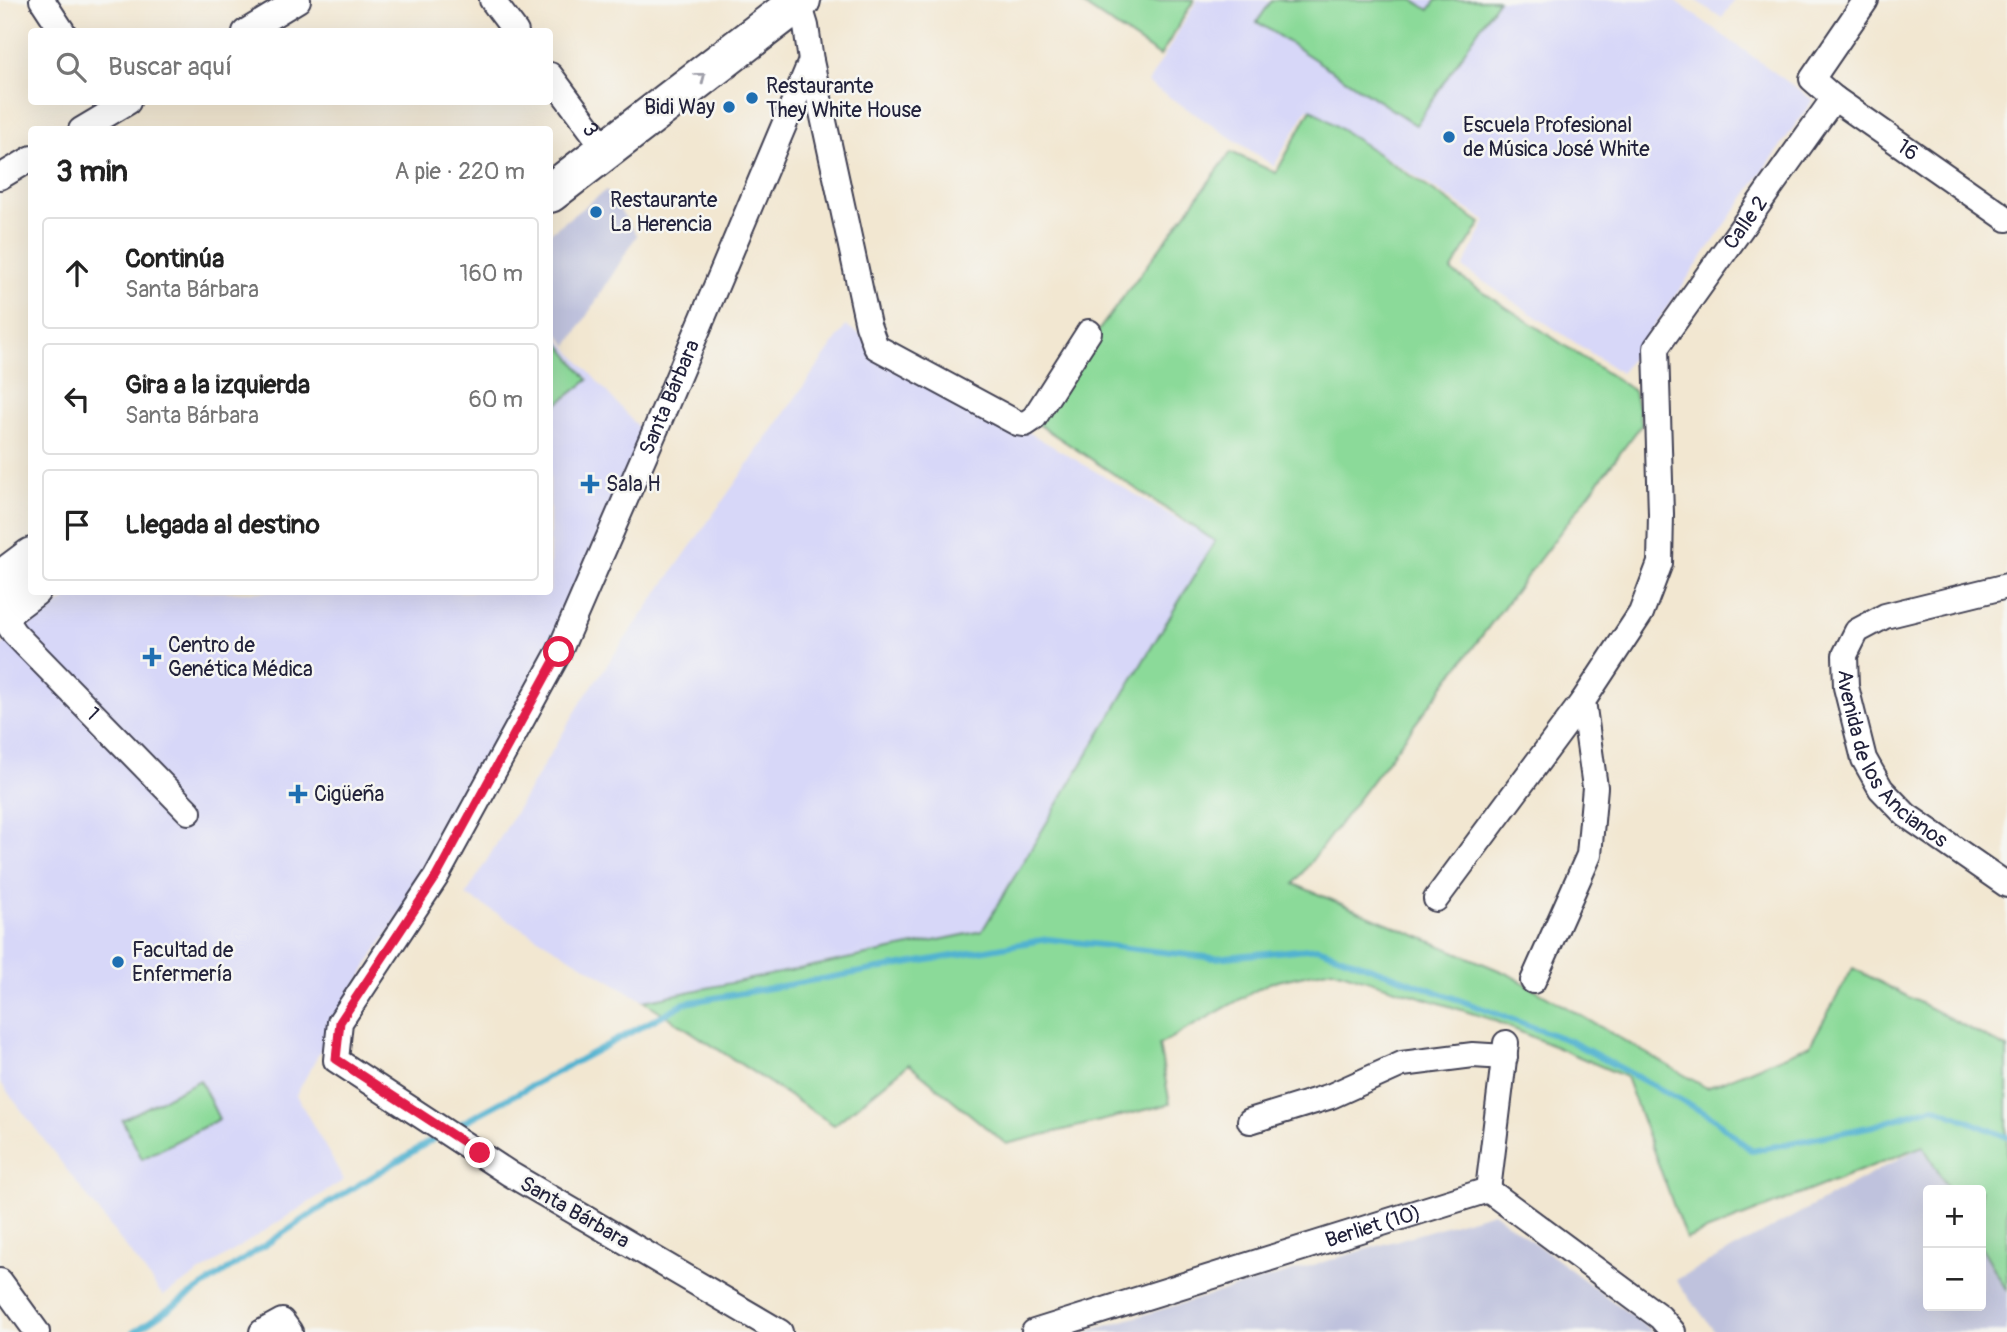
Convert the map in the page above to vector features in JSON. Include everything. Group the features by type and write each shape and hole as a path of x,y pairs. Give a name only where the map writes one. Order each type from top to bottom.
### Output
{"main road":[{"path":"553,190 599,140 758,0"},
{"path":"553,160 599,140 799,0"},
{"path":"0,581 28,559"},
{"path":"0,612 28,591"}],"street":[{"path":"42,0 60,28"},
{"path":"252,28 298,0"},
{"path":"492,0 513,28"},
{"path":"799,0 868,325 876,347 1017,423 1025,424 1034,418 1089,332"},
{"name":"16","path":"1866,0 1812,79 2007,219"},
{"name":"Santa Bárbara","path":"780,1332 510,1174 336,1059 340,1022 436,877 559,652 811,61"},
{"name":"3","path":"553,79 599,140"},
{"name":"Calle 2","path":"1583,701 1641,613 1660,563 1656,348 1834,97"},
{"path":"89,126 120,111"},
{"path":"0,177 28,160"},
{"name":"Avenida de los Ancianos","path":"2007,586 1885,616 1857,631 1845,656 1846,687 1864,760 1881,789 1906,815 2007,885"},
{"name":"1","path":"0,612 14,634 189,812"},
{"path":"1436,899 1583,701"},
{"path":"1533,981 1589,855 1595,787 1583,701"},
{"path":"1250,1121 1331,1096 1402,1064 1505,1050 1488,1190 1660,1317 1673,1332"},
{"name":"Berliet (10)","path":"1034,1332 1488,1190"},
{"path":"0,1280 37,1332"}],"shaded area":[{"path":"1197,0 1674,0 1813,100 1621,373 1463,268 1486,221 1308,108 1274,166 1148,83"},
{"path":"1695,0 1735,0 1722,18"},
{"path":"606,190 637,235 568,346 553,327 553,231"},
{"path":"846,326 1215,541 982,931 644,1001 466,895 585,696"},
{"path":"553,331 645,435 552,641 430,873 376,950 296,1095 344,1180 163,1296 0,1082 0,646 72,595 553,595"},
{"path":"1923,1146 1946,1185 1923,1185 1923,1311 1986,1311 1986,1255 2007,1291 2007,1332 1715,1332 1676,1280"},
{"path":"1493,1212 1654,1332 1085,1332 1473,1218"}],"green space":[{"path":"1076,0 1194,0 1160,56"},
{"path":"1272,0 1413,0 1429,10 1436,0 1498,0 1416,125 1257,22"},
{"path":"1311,109 1481,223 1451,271 1634,391 1642,424 1294,884 1508,974 1707,1088 1810,1045 1853,968 2007,1048 2007,1291 1986,1255 1986,1185 1946,1185 1923,1146 1686,1239 1626,1077 1490,1019 1332,969 1269,983 1159,1045 1170,1104 1006,1144 909,1064 834,1125 644,1001 982,931 1215,541 1032,420 1231,152 1276,173"},
{"path":"553,335 588,380 553,408"},
{"path":"200,1080 219,1119 142,1159 122,1120"}],"waterway":[{"path":"451,1129 685,1003 1048,939 1215,958 1318,948 1570,1041 1712,1117 1752,1151 1873,1126 1934,1107 2007,1137"},
{"path":"134,1332 327,1204 442,1134"}],"place":[{"name":"Restaurante They White House","path":"752,98"},
{"name":"Bidi Way","path":"729,107"},
{"name":"Escuela Profesional de Música José White","path":"1449,137"},
{"name":"Restaurante La Herencia","path":"596,212"},
{"name":"Sala H","path":"590,484"},
{"name":"Centro de Genética Médica","path":"152,657"},
{"name":"Cigüeña","path":"298,794"},
{"name":"Facultad de Enfermería","path":"118,962"}],"route":[{"path":"480,1153 336,1059 340,1022 436,877 559,652"}]}
